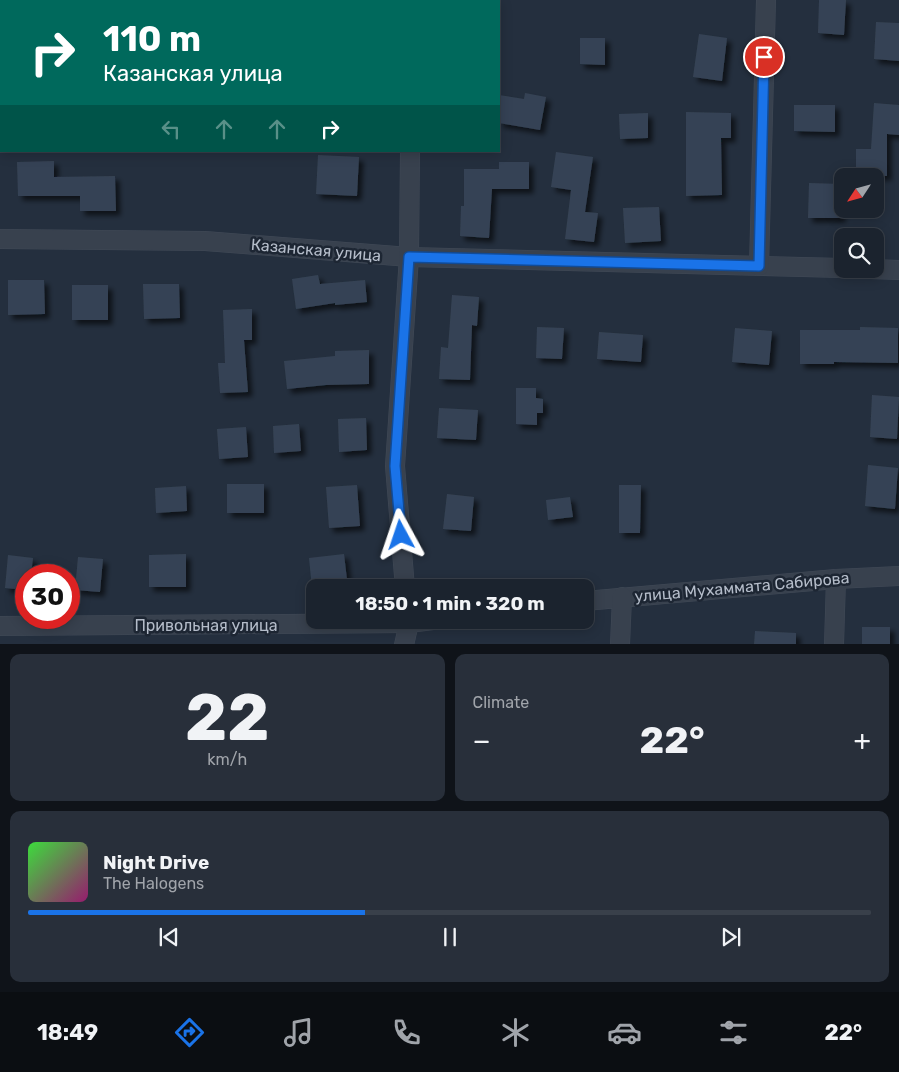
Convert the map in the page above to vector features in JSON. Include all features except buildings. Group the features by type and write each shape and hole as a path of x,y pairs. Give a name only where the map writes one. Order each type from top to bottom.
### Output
{"street":[{"path":"759,266 766,0"},
{"path":"405,579 395,466 409,257 410,152"},
{"name":"Казанская улица","path":"0,239 206,241 409,257 834,268"},
{"path":"884,269 899,270"},
{"name":"улица Мухаммата Сабирова","path":"594,600 836,579 899,576"},
{"path":"834,644 836,579"},
{"path":"620,644 622,597"},
{"name":"Привольная улица","path":"0,626 306,623"},
{"path":"404,644 407,629"}],"route":[{"path":"401,535 395,466 409,257 759,266 764,57"}]}
